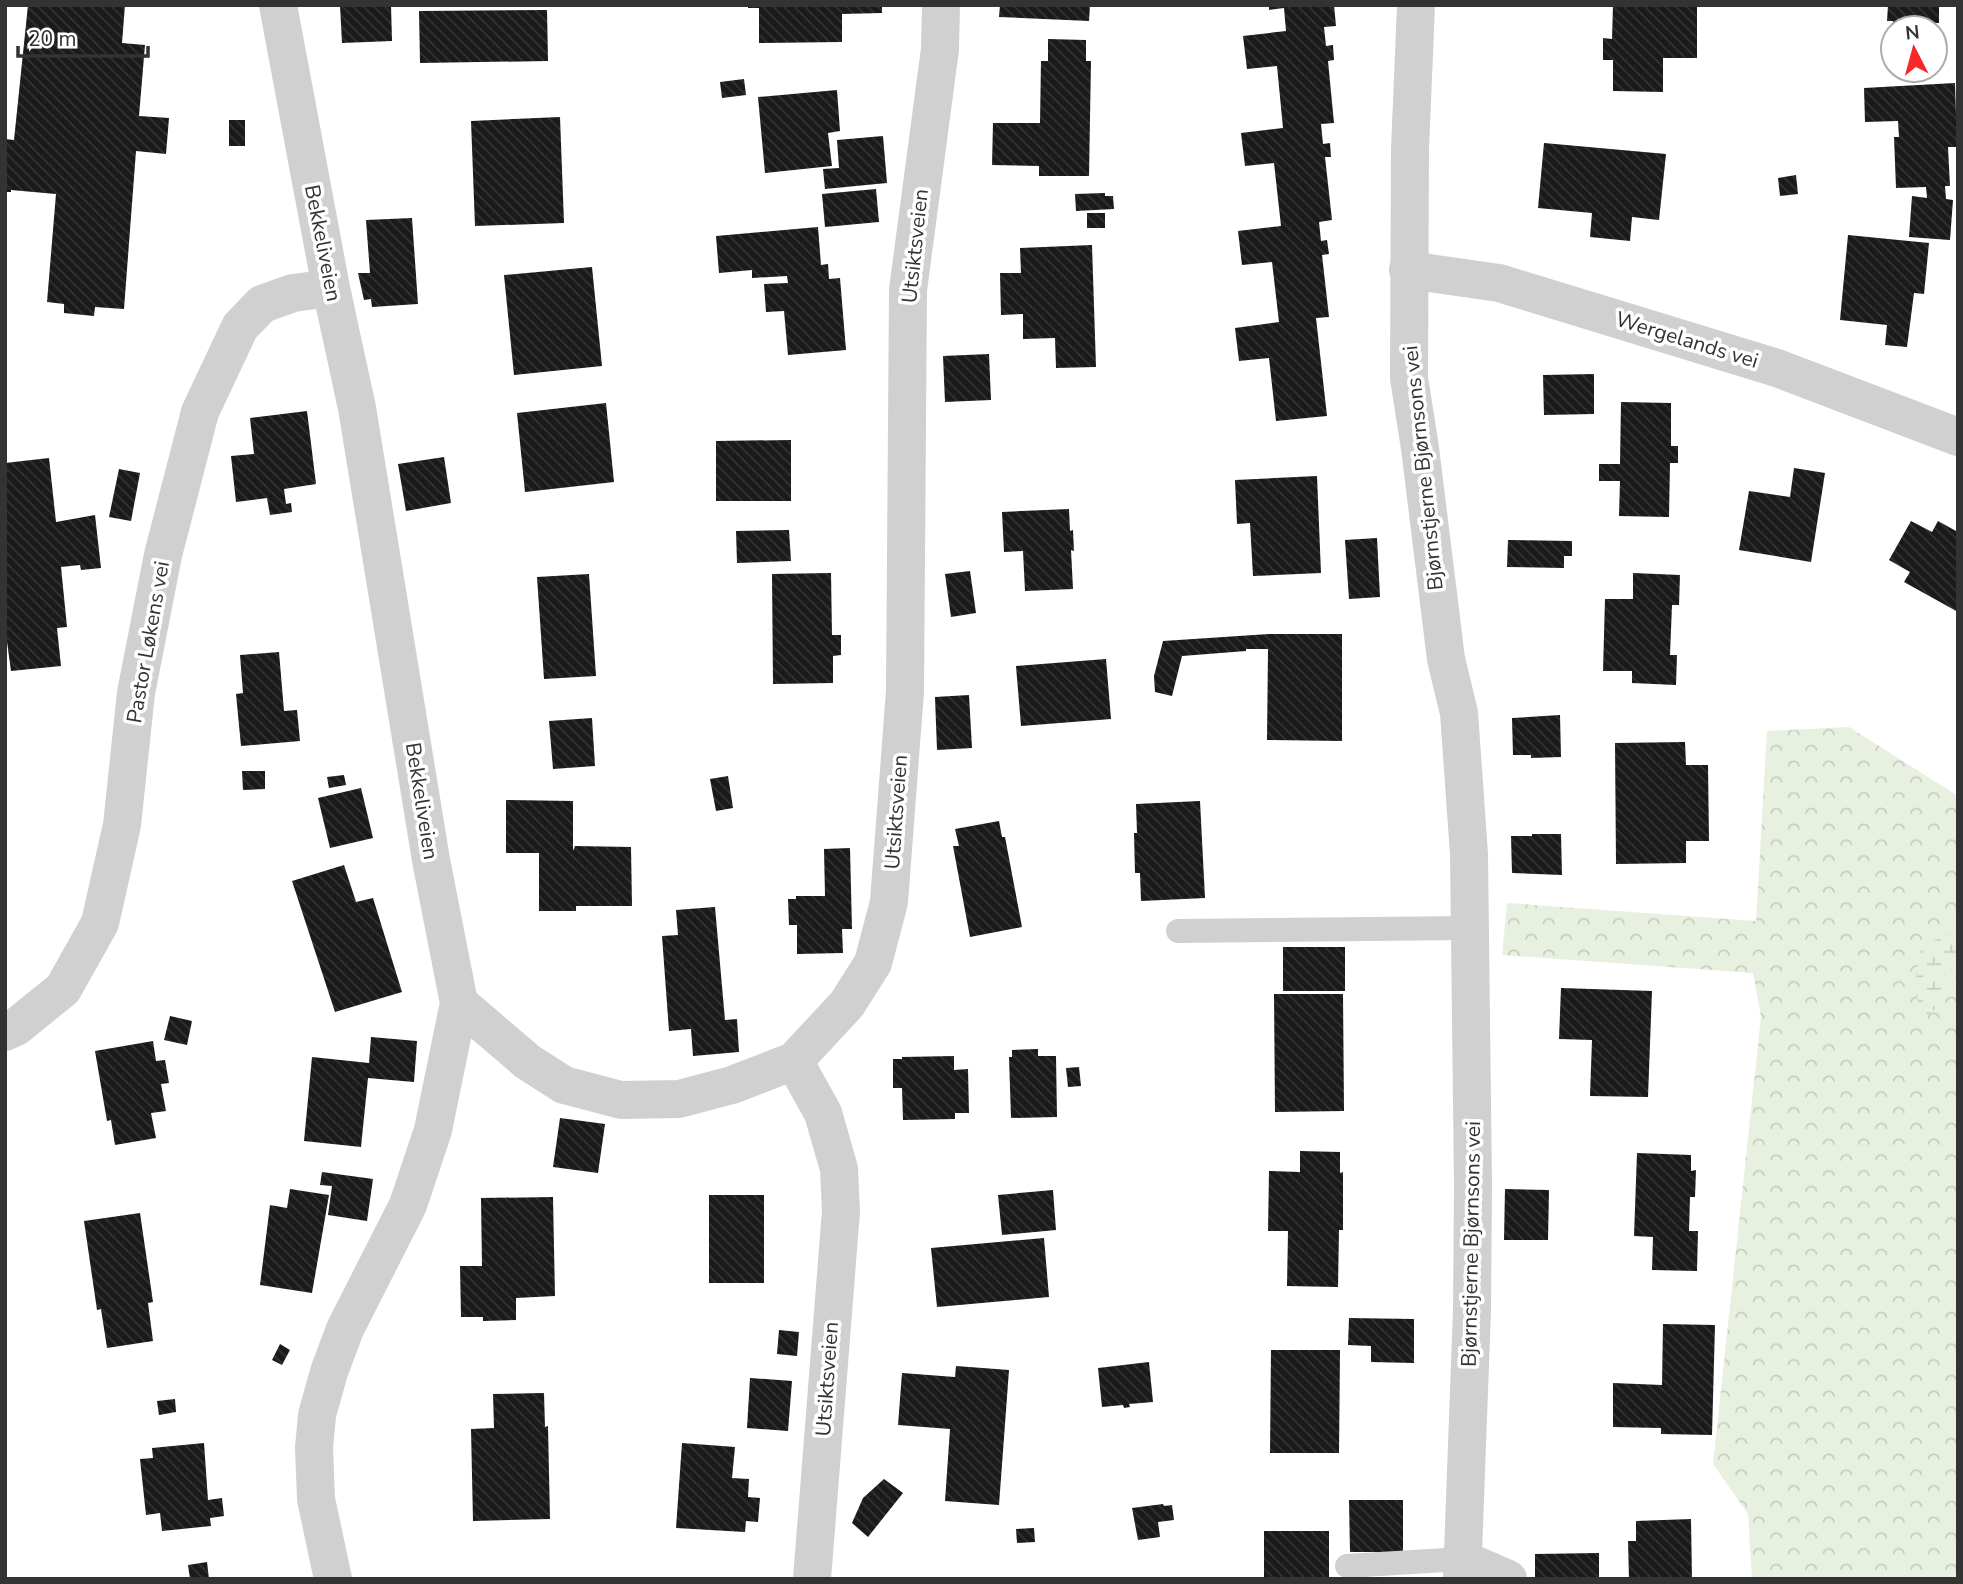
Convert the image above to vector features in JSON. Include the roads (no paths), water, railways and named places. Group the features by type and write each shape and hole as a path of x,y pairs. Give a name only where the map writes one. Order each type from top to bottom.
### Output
{"street":[{"name":"Bekkeliveien","path":"278,5 331,288 357,408 431,860 459,1003 429,1143 408,1205 345,1329 317,1415 314,1448 316,1499 333,1579"},
{"name":"Utsiktsveien","path":"812,1579 841,1211 839,1169 823,1113 794,1061 847,1004 873,963 889,902 905,691 908,290 940,49 941,5"},
{"name":"Bjørnstjerne Bjørnsons vei","path":"1416,5 1410,149 1409,378 1446,659 1459,713 1469,854 1472,1310 1462,1569"},
{"name":"Wergelands vei","path":"1408,270 1499,283 1777,368 1958,437"},
{"name":"Pastor Løkens vei","path":"5,1031 16,1027 63,989 100,923 122,825 135,693 163,555 200,412 240,327 262,304 293,293 331,288"},
{"path":"459,1003 528,1062 564,1085 621,1100 679,1099 732,1085 794,1061"},
{"path":"1462,1569 1508,1579"}],"lane":[{"path":"1178,931 1470,928"},
{"path":"1347,1566 1462,1569"}]}
